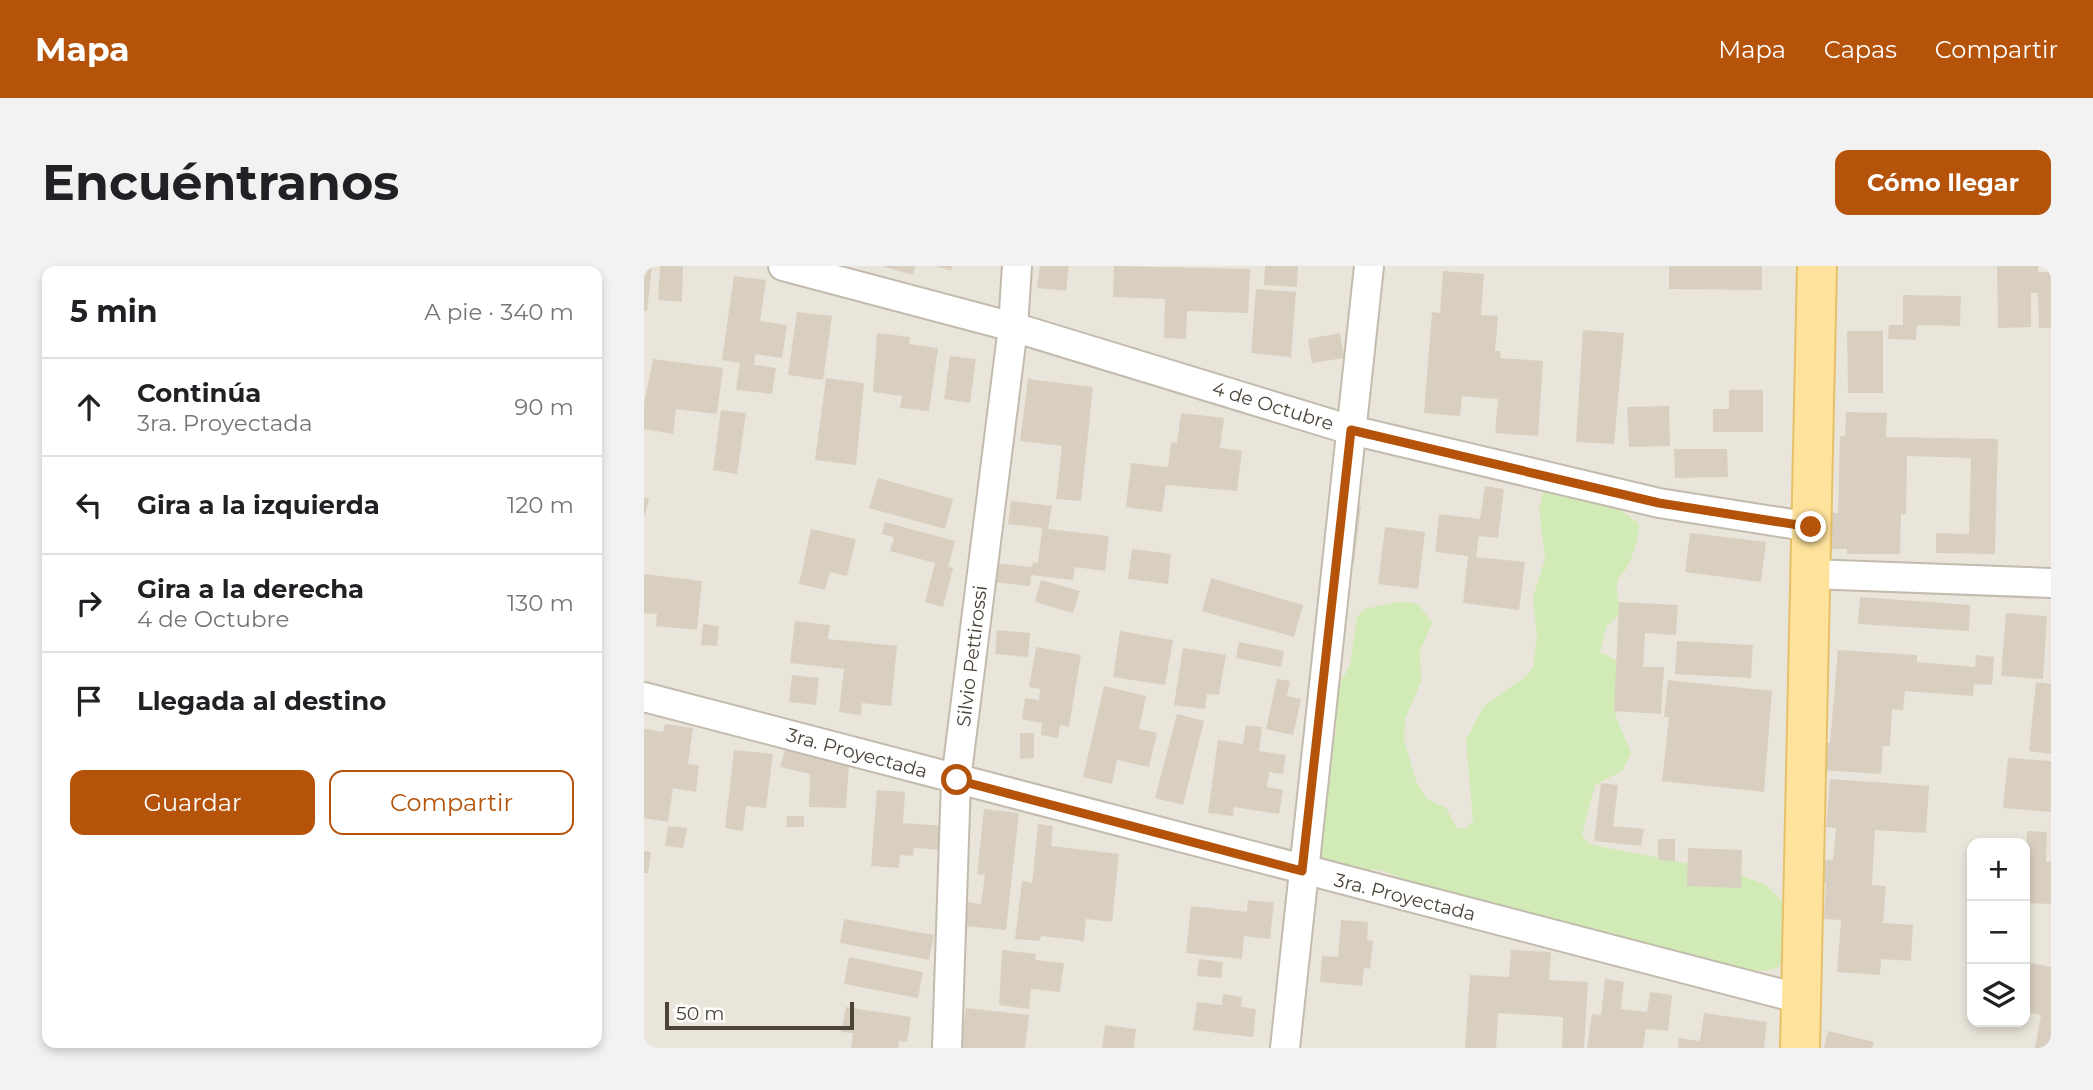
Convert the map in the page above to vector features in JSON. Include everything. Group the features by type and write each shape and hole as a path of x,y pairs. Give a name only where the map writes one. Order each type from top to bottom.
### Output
{"main road":[{"path":"1800,1048 1816,266"}],"street":[{"name":"4 de Octubre","path":"783,266 1013,327 1351,430 1659,503 1811,527"},
{"name":"Silvio Pettirossi","path":"947,1048 957,780 1013,327 1017,266"},
{"path":"1285,1048 1369,266"},
{"path":"1810,574 2051,583"},
{"name":"3ra. Proyectada","path":"644,697 1302,871 1801,999"}],"shaded area":[{"path":"644,266 2051,266 2051,1048 644,1048"}],"green space":[{"path":"1544,489 1622,511 1639,524 1634,551 1618,580 1618,614 1607,625 1600,652 1619,662 1615,714 1631,753 1622,771 1595,785 1582,834 1588,843 1598,846 1736,873 1765,885 1781,899 1792,918 1789,960 1778,967 1740,970 1517,909 1463,902 1381,870 1311,866 1325,770 1337,729 1328,701 1331,691 1339,684 1350,666 1357,617 1365,609 1408,602 1419,605 1432,623 1420,651 1421,682 1405,719 1404,740 1416,781 1427,799 1446,808 1456,827 1466,829 1473,821 1466,740 1483,707 1526,676 1533,667 1537,637 1533,597 1545,559 1539,509"}],"building":[{"path":"644,266 652,266 647,311 644,311"},
{"path":"660,266 683,266 682,302 658,300"},
{"path":"882,266 915,266 913,275"},
{"path":"936,266 952,266 951,271"},
{"path":"1040,266 1069,266 1066,291 1037,288"},
{"path":"1114,266 1250,269 1248,313 1187,311 1186,339 1164,338 1165,299 1113,297"},
{"path":"1265,266 1298,266 1297,287 1264,285"},
{"path":"1669,266 1762,266 1762,290 1669,289"},
{"path":"1997,266 2038,266 2038,272 2051,272 2051,328 2039,328 2038,293 2031,293 2031,327 1998,328"},
{"path":"1443,271 1484,274 1481,315 1498,316 1495,351 1501,351 1500,358 1543,361 1538,436 1495,433 1498,399 1462,396 1460,416 1424,413 1432,312 1440,313"},
{"path":"734,276 766,280 760,321 787,325 782,358 755,354 754,365 776,368 772,394 736,390 740,363 722,360"},
{"path":"1256,289 1296,292 1291,357 1251,353"},
{"path":"1903,295 1961,296 1960,326 1917,325 1916,340 1888,339 1889,325 1903,325"},
{"path":"797,312 832,316 823,380 788,375"},
{"path":"1583,330 1624,333 1614,444 1576,442"},
{"path":"1847,331 1883,331 1883,393 1848,393"},
{"path":"877,333 910,337 909,344 938,348 929,411 900,408 902,396 873,392"},
{"path":"1340,333 1344,358 1312,363 1308,339"},
{"path":"950,356 976,359 970,403 944,399"},
{"path":"653,359 723,368 717,414 676,409 673,434 644,429 644,404"},
{"path":"826,378 864,383 856,465 815,460"},
{"path":"1028,379 1093,387 1081,501 1056,499 1062,446 1020,441"},
{"path":"1729,390 1763,390 1763,432 1713,432 1713,409 1729,409"},
{"path":"1669,406 1670,446 1629,447 1627,407"},
{"path":"721,410 746,413 737,474 713,470"},
{"path":"1846,412 1887,413 1886,437 1998,439 1995,554 1936,553 1936,533 1969,534 1971,458 1907,456 1906,514 1901,514 1900,554 1847,554 1847,549 1827,549 1828,512 1838,513 1840,436 1845,436"},
{"path":"1181,413 1224,418 1220,448 1242,451 1237,491 1166,485 1162,512 1126,507 1131,463 1168,467 1171,442 1177,443"},
{"path":"1674,449 1727,449 1728,477 1675,478"},
{"path":"878,478 953,499 945,529 869,508"},
{"path":"1485,486 1504,489 1498,538 1479,536 1476,557 1525,562 1519,610 1463,603 1468,556 1435,552 1439,514 1480,519"},
{"path":"644,497 649,499 645,515 644,514"},
{"path":"1011,501 1052,506 1048,529 1109,536 1105,571 1075,567 1073,580 1031,575 1030,586 984,581 986,562 1032,567 1033,562 1038,563 1042,528 1008,524"},
{"path":"1348,505 1361,506 1354,563 1341,562"},
{"path":"885,522 955,541 948,567 953,568 943,607 925,602 935,563 890,551 894,537 882,534"},
{"path":"1385,527 1425,532 1418,589 1378,584"},
{"path":"811,529 856,539 847,576 830,572 825,590 799,584"},
{"path":"1690,533 1766,542 1761,582 1685,572"},
{"path":"1132,549 1171,554 1168,584 1128,579"},
{"path":"644,574 702,581 697,630 656,626 657,614 644,613"},
{"path":"1211,578 1303,605 1294,637 1202,611"},
{"path":"1041,580 1080,591 1073,613 1035,602"},
{"path":"1860,597 1970,605 1969,631 1858,624"},
{"path":"1619,602 1678,605 1676,635 1645,633 1643,667 1664,667 1661,714 1614,711"},
{"path":"2006,613 2047,616 2043,679 2001,676"},
{"path":"795,621 830,625 828,639 897,646 891,706 862,703 861,715 839,712 844,669 790,663"},
{"path":"703,624 719,626 717,646 701,645"},
{"path":"997,630 1030,633 1028,657 995,654"},
{"path":"1120,631 1173,640 1165,685 1113,677"},
{"path":"1677,641 1753,645 1751,678 1675,674"},
{"path":"1239,642 1284,651 1281,667 1236,658"},
{"path":"1036,647 1081,655 1069,727 1060,725 1058,738 1041,735 1042,723 1022,719 1025,698 1039,700 1040,689 1029,687"},
{"path":"1183,648 1226,655 1219,695 1207,694 1205,709 1174,705"},
{"path":"1838,650 1917,655 1917,662 1975,667 1976,655 1994,657 1992,685 1974,684 1973,696 1905,691 1903,710 1892,709 1890,746 1883,746 1881,774 1820,770 1822,742 1830,743"},
{"path":"792,675 819,678 816,705 789,702"},
{"path":"1277,679 1290,681 1287,696 1301,699 1293,735 1266,729"},
{"path":"1668,680 1772,691 1764,792 1662,781 1669,717 1664,717"},
{"path":"2036,682 2051,684 2051,754 2029,751"},
{"path":"1104,686 1146,696 1139,729 1157,733 1149,767 1117,760 1112,784 1083,777"},
{"path":"1177,714 1204,721 1183,805 1155,798"},
{"path":"665,724 693,728 688,764 699,765 696,792 673,788 668,822 644,818 644,729 663,732"},
{"path":"1246,725 1262,727 1259,751 1286,755 1283,774 1269,772 1267,787 1283,790 1279,814 1234,807 1233,816 1208,813 1218,740 1243,744"},
{"path":"1020,733 1034,733 1034,758 1020,759"},
{"path":"734,750 773,754 766,808 746,806 743,831 725,828"},
{"path":"785,750 849,764 846,808 809,807 810,774 780,767"},
{"path":"2008,758 2051,761 2051,812 2003,808"},
{"path":"1830,779 1929,786 1926,833 1875,830 1872,885 1886,886 1883,923 1913,925 1911,961 1881,959 1880,975 1837,972 1841,920 1824,919 1826,882 1813,881 1815,859 1833,860 1836,828 1826,827"},
{"path":"1601,783 1618,785 1613,826 1644,829 1641,846 1594,841"},
{"path":"877,790 905,792 903,823 946,826 944,850 914,848 913,856 900,855 899,868 871,866"},
{"path":"984,809 1019,813 1006,930 966,926 968,902 981,904 985,875 977,874"},
{"path":"787,816 804,816 804,827 786,827"},
{"path":"1038,824 1053,826 1051,846 1119,854 1112,922 1086,919 1084,941 1041,936 1040,941 1015,939 1022,881 1032,883"},
{"path":"668,826 687,828 683,848 665,846"},
{"path":"2027,831 2047,832 2046,862 2051,862 2051,904 2030,903 2030,838 2027,838"},
{"path":"1658,839 1675,839 1675,861 1658,860"},
{"path":"1688,848 1742,850 1741,888 1687,886"},
{"path":"644,851 651,852 648,873 644,873"},
{"path":"1248,900 1274,903 1270,939 1244,936 1242,959 1186,953 1191,906 1247,912"},
{"path":"844,919 934,935 929,960 840,943"},
{"path":"1341,920 1368,922 1367,940 1373,941 1370,969 1364,968 1362,986 1320,982 1322,956 1338,957"},
{"path":"1002,950 1036,954 1035,960 1064,963 1060,992 1031,989 1029,1009 999,1005"},
{"path":"1511,950 1551,952 1549,980 1588,982 1584,1048 1562,1048 1563,1017 1498,1013 1496,1048 1465,1048 1470,975 1509,977"},
{"path":"849,957 923,972 918,998 844,984"},
{"path":"1199,959 1223,962 1221,978 1197,976"},
{"path":"2030,963 2051,967 2051,1048 2035,1048 2041,1015 2030,1013"},
{"path":"1605,979 1624,982 1621,1009 1647,1012 1650,992 1672,995 1668,1031 1646,1029 1643,1048 1587,1048 1592,1014 1601,1015"},
{"path":"1223,994 1242,997 1241,1007 1256,1009 1253,1037 1193,1030 1197,1002 1222,1005"},
{"path":"846,1007 911,1017 907,1042 899,1041 898,1048 851,1048 853,1033 841,1032"},
{"path":"966,1008 1029,1015 1025,1048 961,1048"},
{"path":"1704,1013 1767,1022 1764,1048 1678,1048 1679,1038 1700,1041"},
{"path":"1105,1025 1136,1029 1134,1048 1102,1048"},
{"path":"1828,1031 1874,1042 1872,1048 1824,1048"}],"route":[{"path":"957,780 1302,871 1351,430 1659,503 1811,527"}]}
